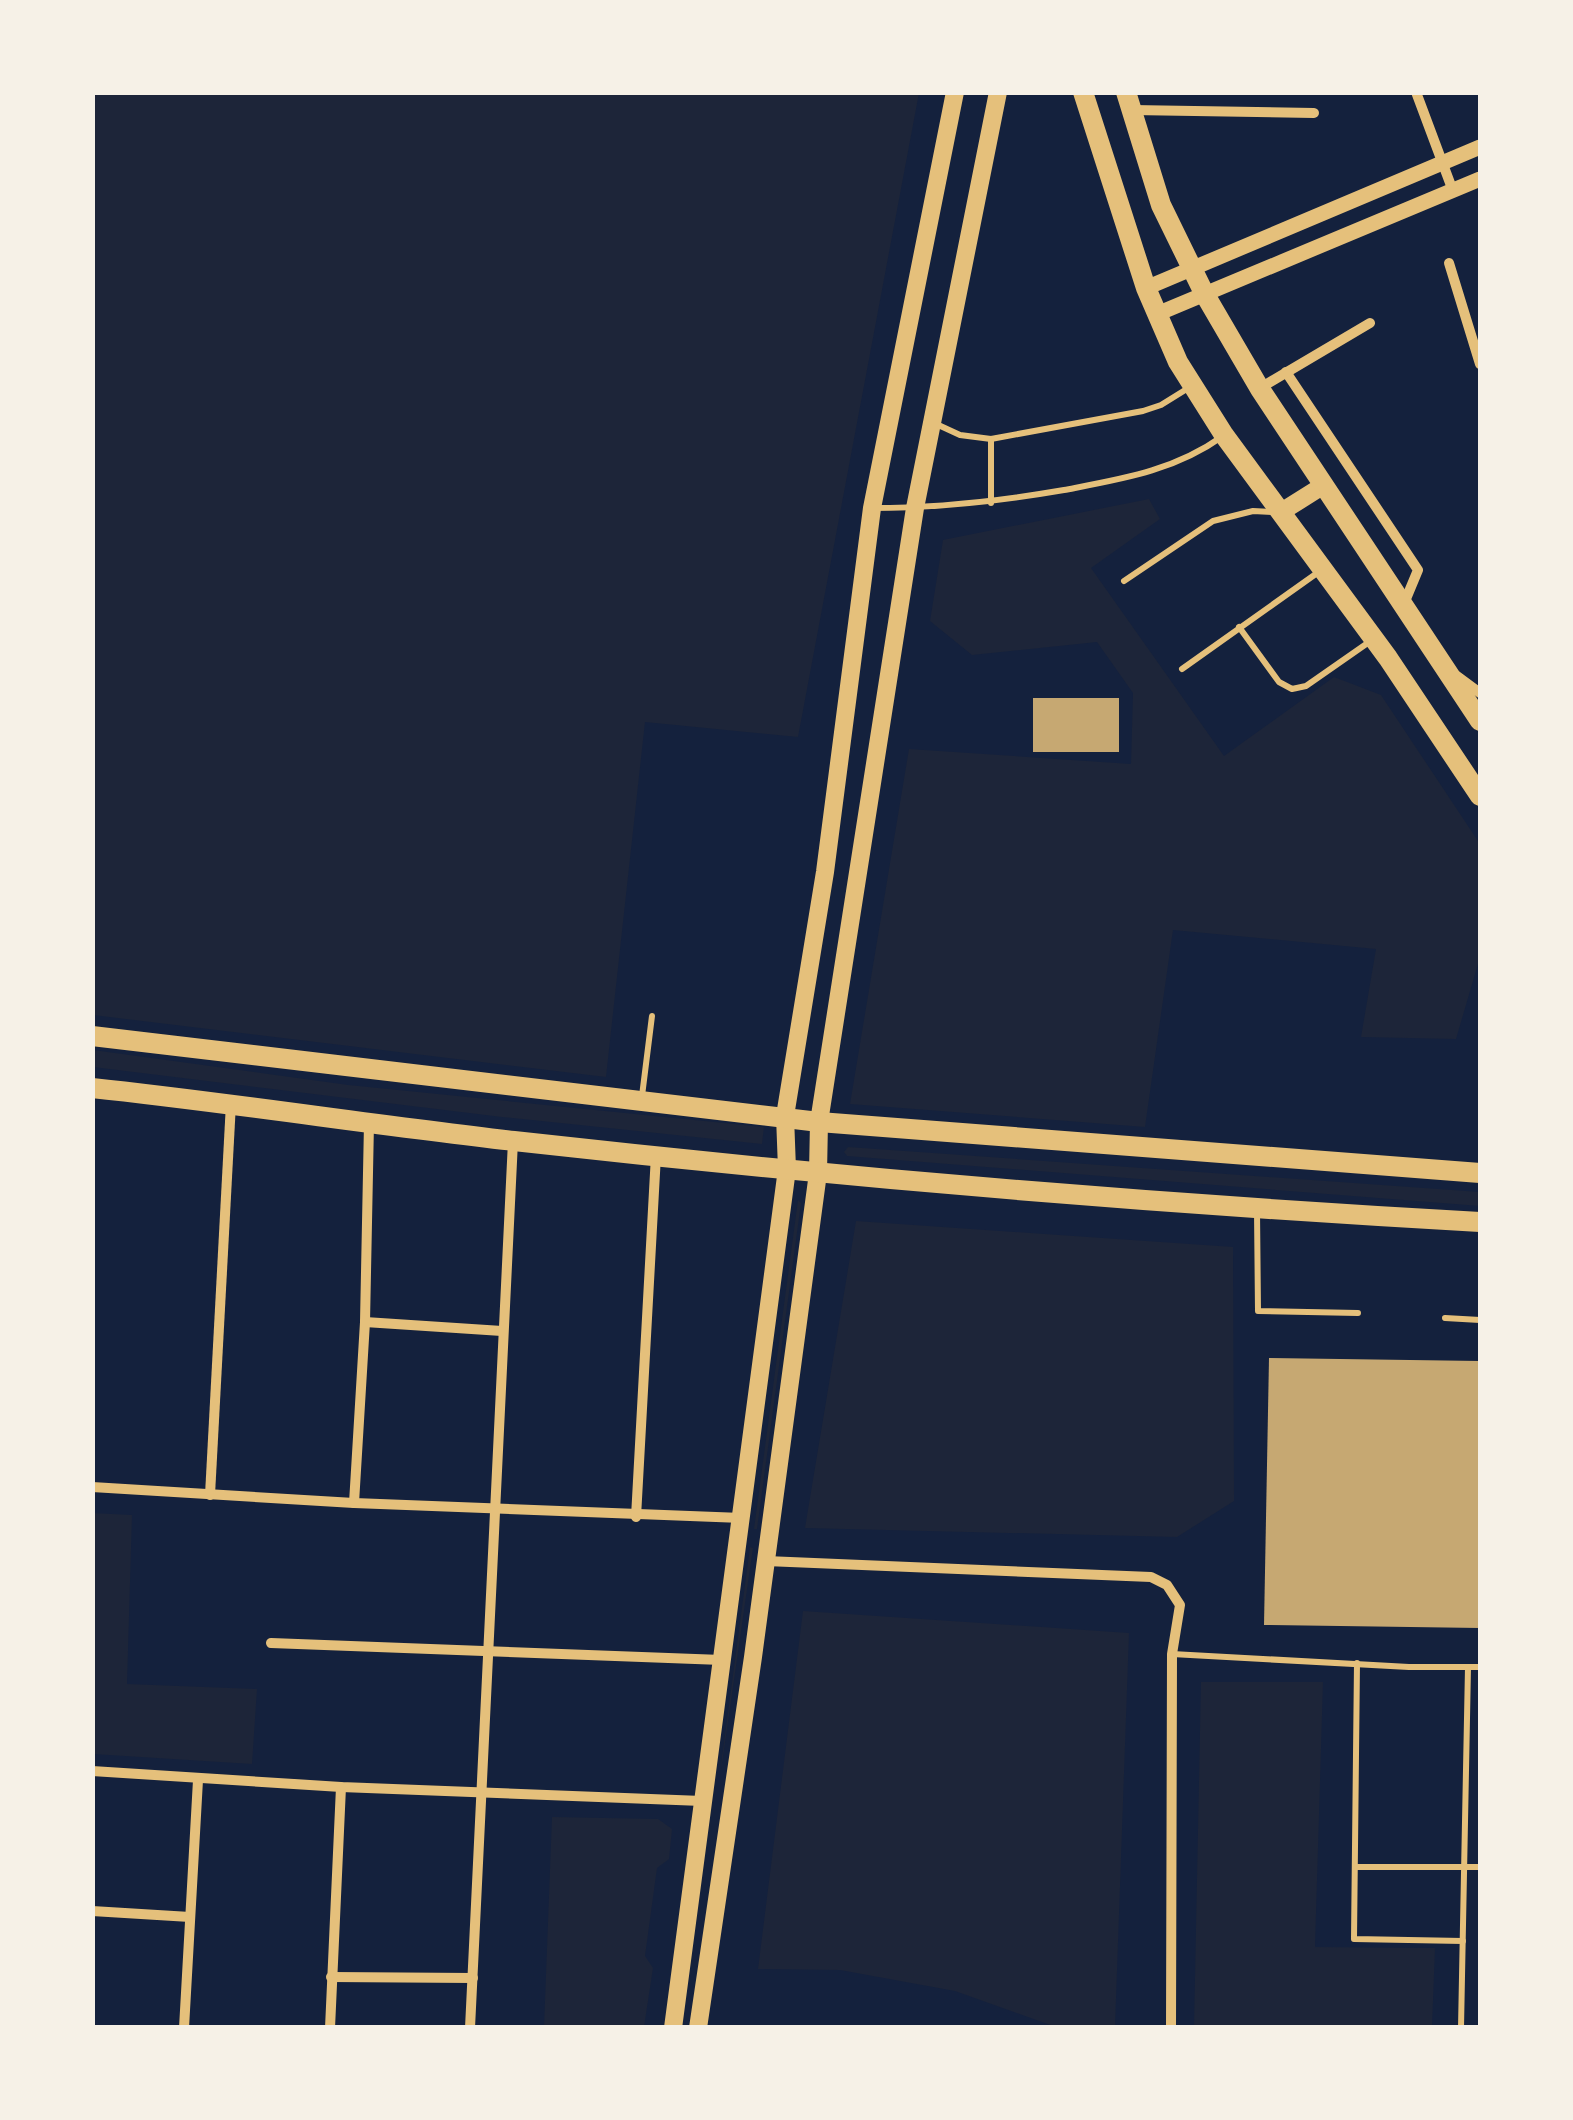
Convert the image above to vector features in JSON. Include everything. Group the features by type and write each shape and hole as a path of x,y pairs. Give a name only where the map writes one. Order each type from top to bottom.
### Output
{"main road":[{"path":"672,2028 787,1168 785,1116 825,872 872,508 955,92"},
{"path":"698,2028 818,1172 819,1122 915,508 998,92"},
{"path":"1083,92 1146,288 1192,385 1224,436 1374,638 1480,796"},
{"path":"1129,101 1161,205 1204,294 1260,389 1480,721"},
{"path":"1280,512 1324,485"},
{"path":"92,1036 819,1122 1480,1173"},
{"path":"92,1088 513,1141 818,1172 1256,1210 1480,1222"}],"street":[{"path":"1416,92 1453,191"},
{"path":"1129,101 1314,113"},
{"path":"1146,288 1480,146"},
{"path":"1157,314 1480,179"},
{"path":"1449,263 1480,364"},
{"path":"1260,389 1370,323"},
{"path":"1286,372 1418,570 1403,606"},
{"path":"1444,667 1480,692"},
{"path":"210,1495 231,1103"},
{"path":"354,1503 365,1322 369,1123"},
{"path":"470,2028 513,1141"},
{"path":"636,1516 656,1155"},
{"path":"365,1322 502,1331"},
{"path":"92,1487 354,1503 742,1518"},
{"path":"764,1562 1151,1577 1168,1585 1180,1605 1172,1654 1170,2028"},
{"path":"271,1643 722,1660"},
{"path":"92,1771 198,1780 702,1801"},
{"path":"184,2028 198,1780"},
{"path":"330,2028 341,1787"},
{"path":"92,1911 190,1917"},
{"path":"331,1977 474,1978"}],"lane":[{"path":"933,422 960,435 991,439 1143,411 1161,405 1192,385"},
{"path":"872,508 991,503 1144,476 1184,460 1224,436"},
{"path":"991,439 991,503"},
{"path":"1124,581 1213,521 1253,511 1280,512"},
{"path":"1182,669 1322,570"},
{"path":"1239,627 1279,682 1292,689 1306,686 1374,638"},
{"path":"641,1102 652,1016"},
{"path":"1256,1210 1258,1312 1358,1313"},
{"path":"1445,1318 1480,1320"},
{"path":"1172,1654 1480,1668"},
{"path":"1357,1663 1354,1939 1462,1942"},
{"path":"1461,2028 1468,1667"},
{"path":"1356,1867 1480,1867"}],"shaded area":[{"path":"93,92 919,93 798,737 645,722 606,1077 93,1015"},
{"path":"1149,499 1160,519 1091,568 1224,756 1334,677 1381,695 1480,844 1480,957 1456,1039 1361,1037 1376,949 1173,930 1145,1127 850,1104 909,749 1131,764 1133,693 1097,642 972,655 930,621 943,540"},
{"path":"93,1050 348,1085 764,1127 762,1144 93,1067"},
{"path":"848,1147 1480,1192 1480,1206 847,1156 844,1152"},
{"path":"798,1200 801,1203 754,1529"},
{"path":"856,1221 1233,1247 1234,1501 1177,1537 805,1528"},
{"path":"92,1513 132,1515 127,1684 257,1689 252,1764 93,1754"},
{"path":"750,1547 753,1548 721,1770 722,1758"},
{"path":"803,1611 1129,1633 1115,2027 1056,2027 955,1991 840,1970 758,1969"},
{"path":"1201,1682 1323,1682 1315,1947 1435,1948 1432,2027 1194,2027"},
{"path":"552,1817 658,1819 672,1829 669,1859 657,1868 645,1956 653,1968 644,2027 544,2027"}],"building":[{"path":"1033,698 1119,698 1119,752 1033,752"},
{"path":"1269,1358 1480,1361 1480,1628 1264,1625"}]}
